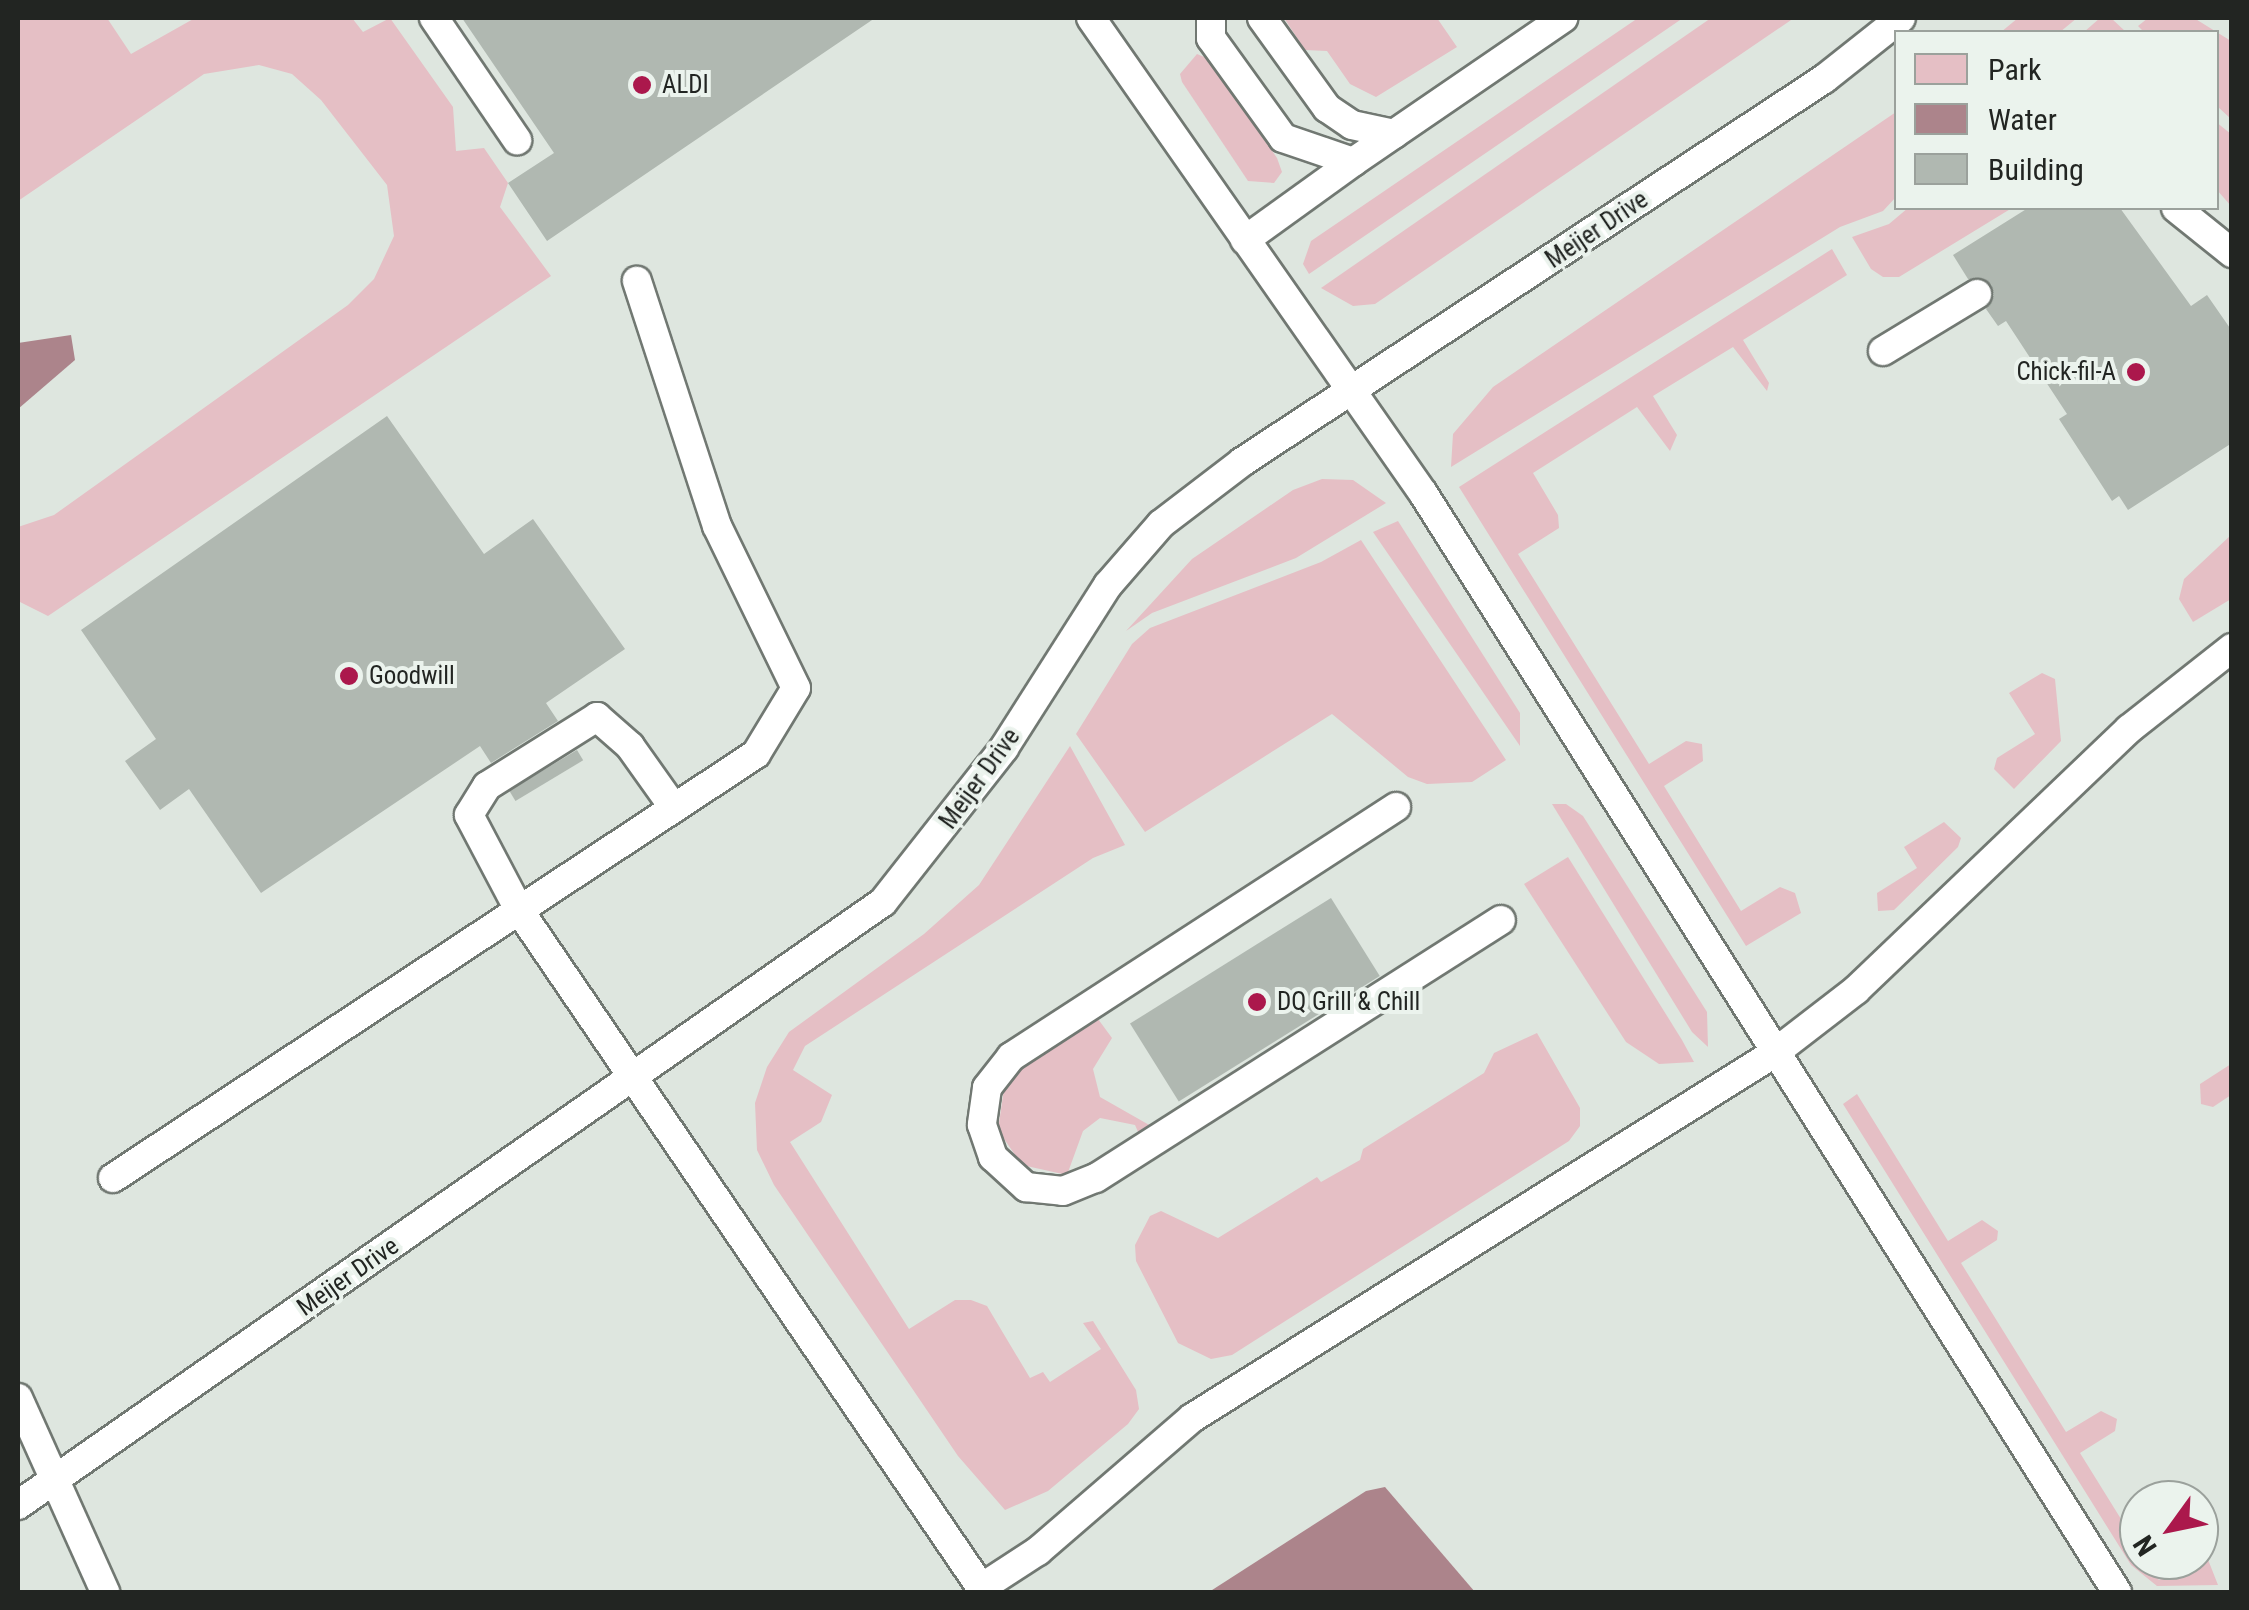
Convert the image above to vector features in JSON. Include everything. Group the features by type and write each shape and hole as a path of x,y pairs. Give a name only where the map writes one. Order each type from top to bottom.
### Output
{"lane":[{"path":"434,18 516,140"},
{"path":"1211,18 1212,38 1284,138 1353,162"},
{"path":"1262,18 1326,108 1352,126 1394,134"},
{"path":"1245,240 1563,18"},
{"name":"Meijer Drive","path":"18,1505 883,902 1004,748 1108,584 1161,524 1242,462 1352,394 1824,78 1901,18"},
{"path":"1104,22 1245,240 1585,744 1773,1054 2117,1592"},
{"path":"2178,210 2232,253"},
{"path":"113,1178 756,754 796,688 717,526 637,281"},
{"path":"1883,351 1977,294"},
{"path":"674,808 630,746 597,717 565,733 487,786 469,815 519,910 983,1590 1038,1551 1181,1425 1773,1054 1856,990 2128,729 2232,648"},
{"path":"1396,807 1011,1056 986,1088 982,1125 994,1157 1026,1187 1064,1191 1096,1178 1501,920"},
{"path":"18,1398 105,1592"}],"green space":[{"path":"18,18 107,18 131,54 195,18 352,18 363,32 390,18 453,107 456,151 484,148 508,183 500,207 551,276 48,616 18,601 18,527 54,515 348,305 374,279 394,236 387,185 321,100 292,74 259,65 204,74 18,201"},
{"path":"1284,18 1437,18 1457,47 1376,97 1350,84 1327,51 1305,50"},
{"path":"1638,18 1683,18 1309,274 1303,264 1311,241"},
{"path":"1711,18 1794,18 1375,304 1353,306 1321,288"},
{"path":"2018,18 2077,18 2062,30 2003,30"},
{"path":"2100,18 2111,18 2124,30 2086,30"},
{"path":"2148,18 2194,18 2213,30 2142,30 2138,26"},
{"path":"2219,34 2231,41 2231,119 2219,108"},
{"path":"1197,54 1209,59 1277,158 1282,172 1274,183 1248,181 1182,82 1180,74"},
{"path":"1894,113 1894,199 1883,211 1840,227 1451,467 1453,434 1493,387"},
{"path":"2219,124 2231,134 2231,206 2219,192"},
{"path":"1906,210 2009,210 1899,277 1883,277 1871,269 1852,237 1889,224"},
{"path":"1832,249 1847,275 1743,340 1769,383 1767,391 1733,347 1653,396 1677,435 1670,451 1637,407 1533,473 1558,515 1559,528 1518,554 1649,764 1686,741 1702,744 1703,761 1664,786 1741,911 1780,887 1795,893 1801,913 1746,946 1459,487"},
{"path":"1322,479 1353,480 1386,503 1296,558 1152,613 1126,631 1192,559 1293,490"},
{"path":"1398,521 1520,713 1520,746 1373,532"},
{"path":"2231,535 2231,599 2193,622 2179,599 2184,579"},
{"path":"1361,540 1506,760 1472,782 1427,784 1408,777 1332,714 1145,832 1076,734 1132,644 1150,628 1321,562"},
{"path":"2042,673 2055,679 2061,741 2014,789 1994,769 1997,758 2035,734 2009,693"},
{"path":"1070,746 1125,845 1093,858 805,1046 793,1070 832,1095 821,1122 790,1142 909,1329 955,1300 987,1306 1030,1378 1043,1372 1050,1382 1101,1349 1083,1323 1093,1321 1136,1390 1139,1409 1128,1424 1048,1491 1005,1510 958,1456 774,1185 757,1150 755,1103 767,1067 789,1032 924,934 979,885"},
{"path":"1552,804 1566,804 1583,816 1707,1012 1708,1047 1692,1032"},
{"path":"1944,822 1961,838 1958,847 1894,910 1878,911 1877,893 1917,868 1904,847"},
{"path":"1568,857 1694,1062 1659,1064 1626,1042 1524,884"},
{"path":"1098,1019 1112,1038 1093,1069 1100,1097 1151,1126 1139,1134 1135,1125 1100,1118 1083,1131 1067,1175 1022,1165 998,1130 1004,1089 1017,1071"},
{"path":"1537,1033 1580,1108 1580,1126 1569,1141 1232,1355 1211,1359 1178,1343 1136,1261 1135,1245 1150,1216 1161,1211 1218,1238 1317,1177 1321,1182 1360,1160 1363,1149 1484,1073 1494,1053"},
{"path":"2231,1064 2231,1095 2213,1107 2201,1104 2200,1084"},
{"path":"1857,1094 1948,1241 1982,1220 1998,1231 1997,1240 1961,1263 2066,1432 2101,1411 2117,1419 2115,1431 2080,1453 2119,1516 2119,1546 1843,1104"},
{"path":"2150,1580 2216,1580 2218,1585 2157,1586"}],"water":[{"path":"71,335 75,360 18,409 18,343"},
{"path":"1385,1487 1475,1592 1209,1592 1366,1491"}],"building":[{"name":"ALDI","path":"462,18 875,18 547,241 508,183 554,153"},
{"name":"Chick-fil-A","path":"2025,210 2121,210 2191,306 2207,295 2232,331 2232,443 2128,510 2119,496 2112,501 2059,419 2067,414 2006,321 1998,326 1986,309 1994,295 1991,284 1968,279 1953,255"},
{"name":"Goodwill","path":"387,416 484,554 533,519 625,649 546,703 558,721 491,763 480,746 261,893 189,789 160,810 125,761 156,739 81,630"},
{"path":"577,750 583,760 515,801 509,791"},
{"name":"DQ Grill & Chill","path":"1331,898 1380,976 1179,1102 1130,1024"}],"place":[{"name":"ALDI","path":"642,85"},
{"name":"Chick-fil-A","path":"2136,372"},
{"name":"Goodwill","path":"349,676"},
{"name":"DQ Grill & Chill","path":"1257,1002"}]}
